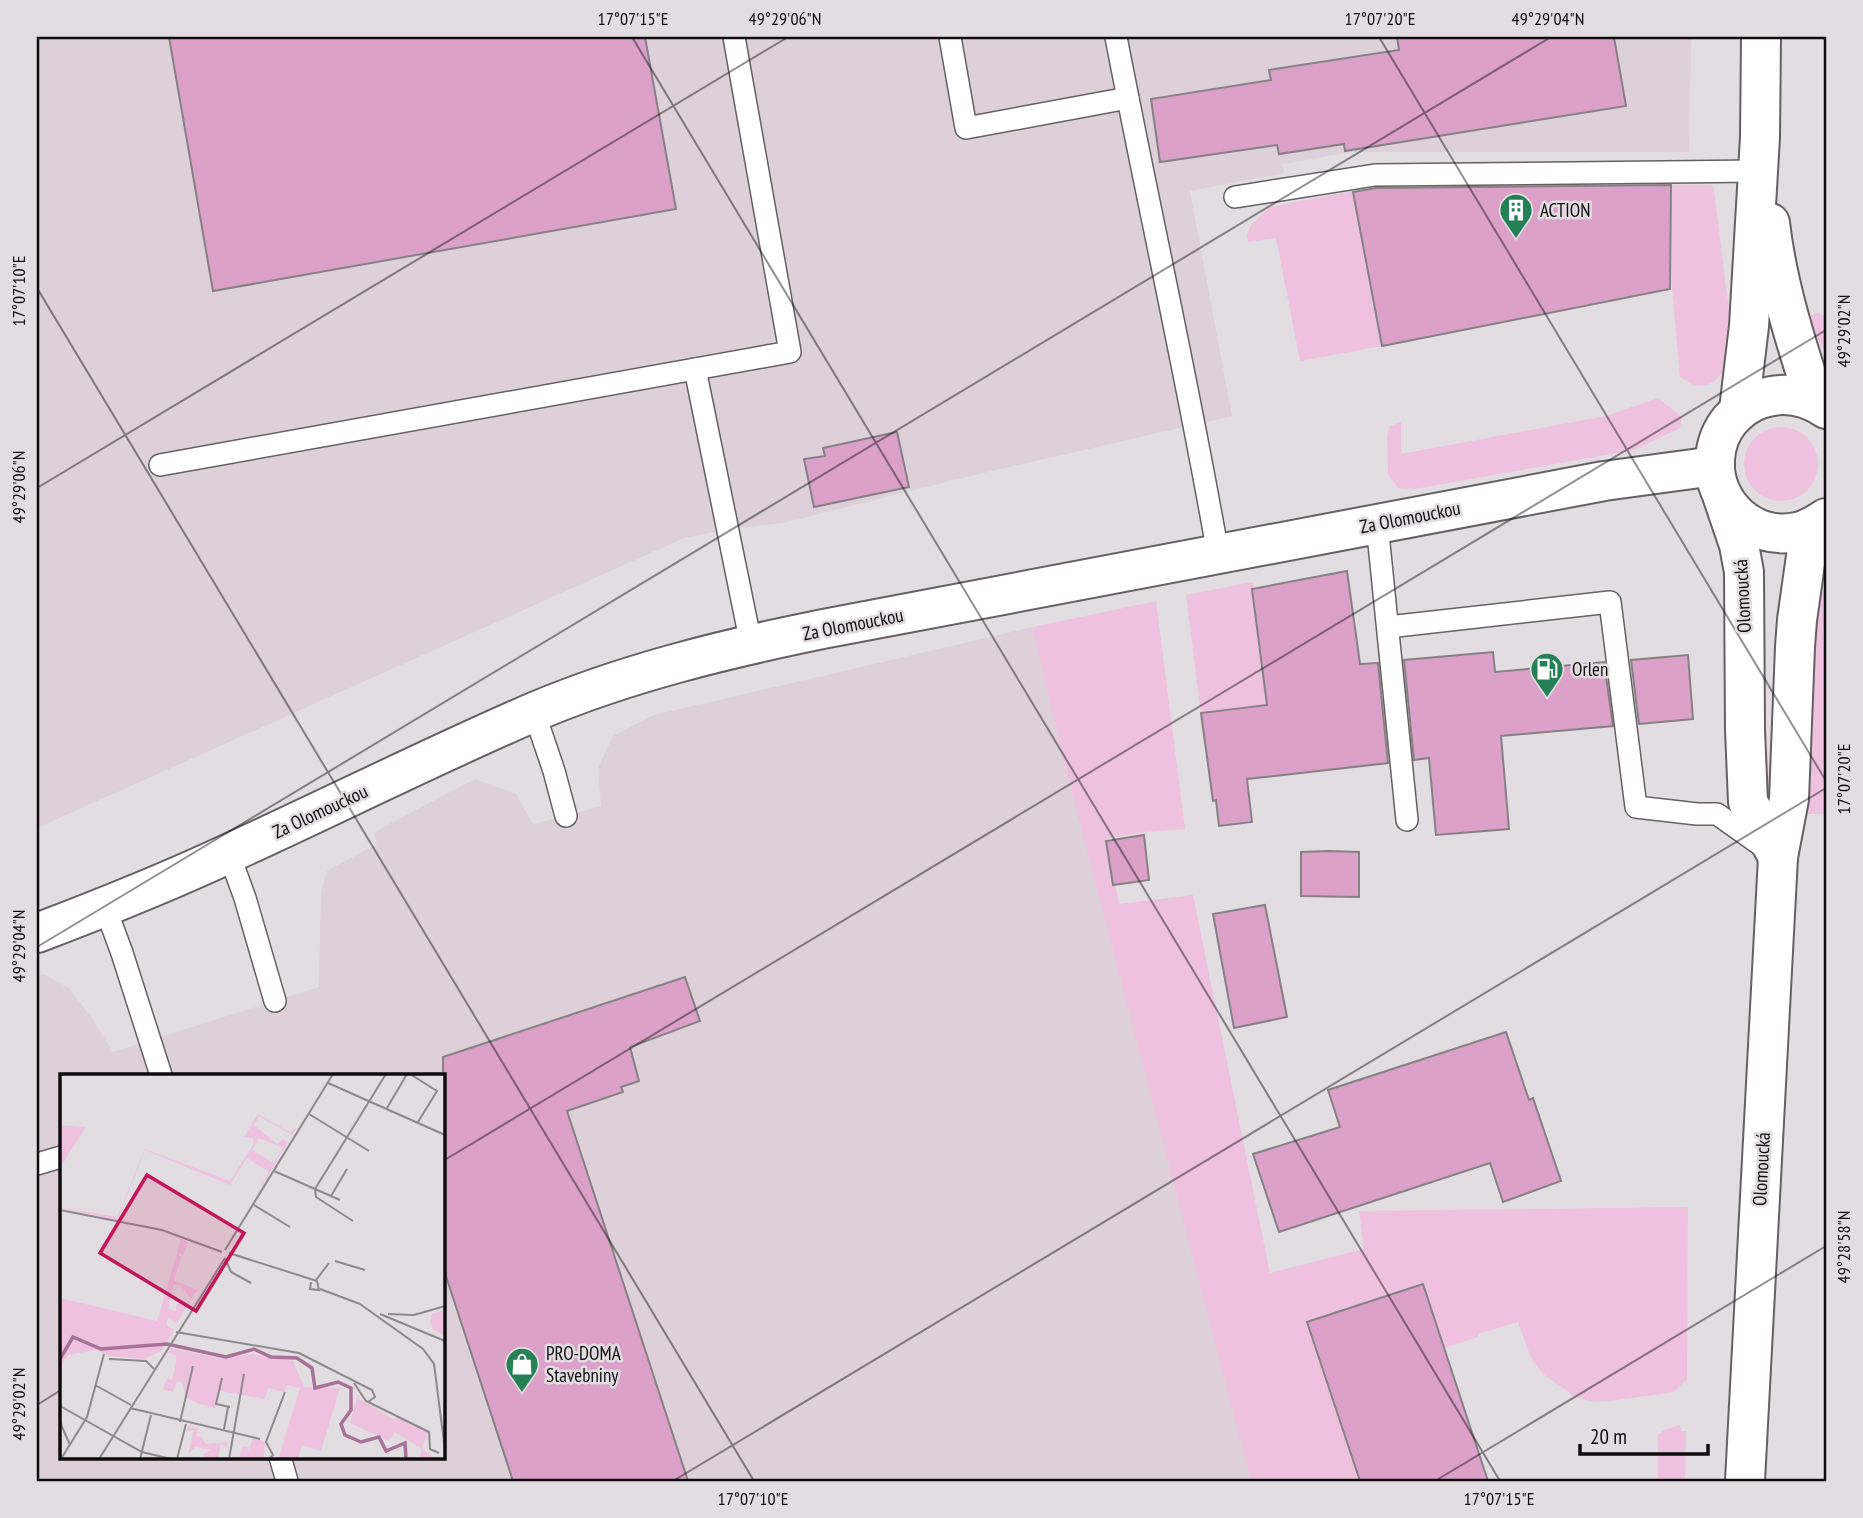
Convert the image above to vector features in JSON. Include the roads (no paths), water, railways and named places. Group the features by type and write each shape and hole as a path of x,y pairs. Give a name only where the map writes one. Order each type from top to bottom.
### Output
{"main road":[{"path":"1739,410 1749,326 1760,154 1761,37"},
{"path":"1760,154 1773,248 1795,340 1821,405"},
{"path":"1719,482 1716,448 1720,435 1739,410 1752,401 1784,394 1800,396 1821,405"},
{"name":"Za Olomouckou","path":"37,933 229,854 534,712 614,683 751,643 1604,481 1719,482"},
{"name":"Olomoucká","path":"1719,482 1731,510 1754,527 1782,533 1797,532 1818,523"},
{"name":"Olomoucká","path":"1719,482 1740,545 1744,572 1748,802 1778,857"},
{"name":"Olomoucká","path":"1745,1481 1778,857 1789,799 1795,647 1818,523"}],"lane":[{"path":"160,465 790,352 734,37"},
{"path":"950,37 966,128 1128,98"},
{"path":"1116,37 1204,472 1218,554"},
{"path":"1235,197 1375,175 1760,154"},
{"path":"695,369 751,643"},
{"path":"1377,524 1407,820"},
{"path":"1388,627 1610,602 1636,807 1717,814 1778,857"},
{"path":"534,712 566,816"},
{"path":"229,854 245,898 275,1001"},
{"path":"105,907 161,1074"},
{"path":"37,1164 60,1157"},
{"path":"280,1458 287,1481"}],"place":[{"name":"ACTION","path":"1516,240"},
{"name":"Orlen","path":"1547,699"},
{"name":"PRO-DOMA Stavebniny","path":"522,1394"}]}
